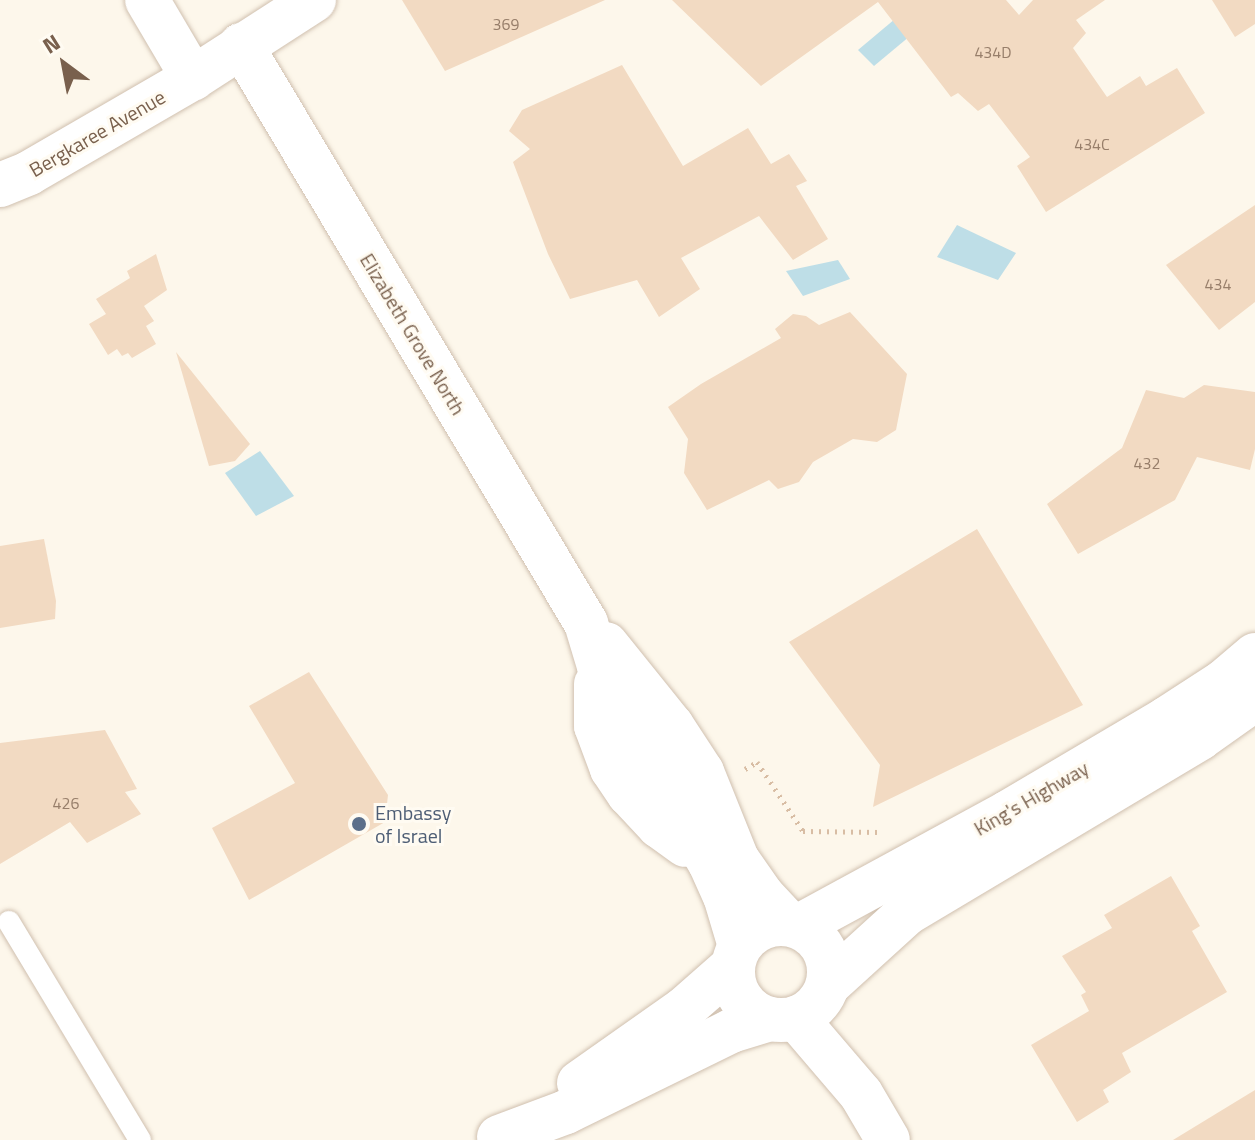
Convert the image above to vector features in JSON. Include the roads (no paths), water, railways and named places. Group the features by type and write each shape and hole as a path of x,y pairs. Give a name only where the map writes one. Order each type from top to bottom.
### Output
{"street":[{"path":"147,0 193,78"},
{"name":"Bergkaree Avenue","path":"0,185 29,173 193,78 314,0"},
{"name":"Elizabeth Grove North","path":"241,45 586,623 662,712 710,789 737,859 762,895 794,925"},
{"name":"Elizabeth Grove North","path":"586,623 599,666 624,719 710,863 725,896 737,956"},
{"name":"King's Highway","path":"794,925 1034,797 1246,693"},
{"name":"King's Highway","path":"497,1139 566,1112 731,1031 805,1004 907,913 1200,738 1246,693"},
{"path":"794,925 816,937 828,956 805,1004 757,1014 738,995 737,956 759,928 794,925"},
{"name":"King's Highway","path":"497,1139 684,1009 737,956"},
{"path":"805,1004 888,1140"}],"lane":[{"path":"9,922 140,1140"}],"water":[{"path":"914,3 928,21 874,66 858,50"},
{"path":"957,225 1016,253 998,280 937,257"},
{"path":"838,260 850,279 803,296 786,271"},
{"path":"260,451 294,496 256,516 225,473"}],"place":[{"name":"Embassy of Israel","path":"359,824"}]}
